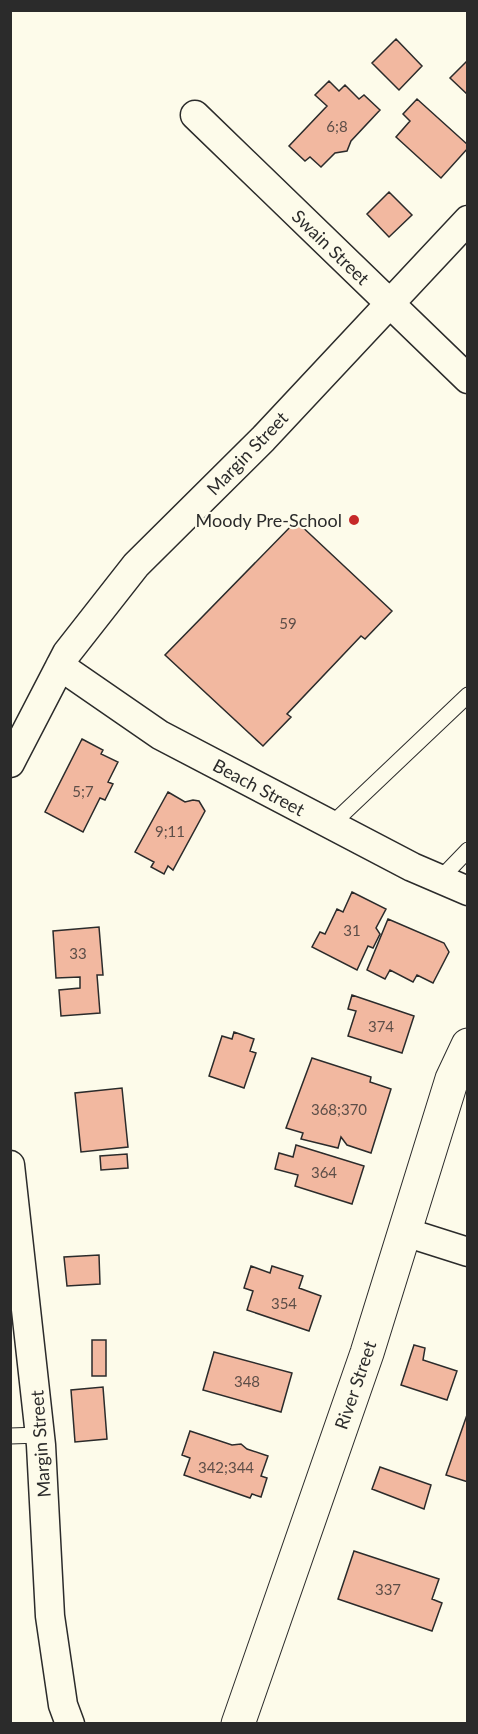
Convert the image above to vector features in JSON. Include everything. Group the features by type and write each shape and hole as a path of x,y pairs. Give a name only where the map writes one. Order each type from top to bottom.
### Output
{"main road":[{"name":"River Street","path":"238,1724 367,1353 452,1079 468,1046"}],"street":[{"name":"Swain Street","path":"195,115 468,379"},
{"name":"Margin Street","path":"10,763 67,653 136,565 263,439 468,220"},
{"name":"Beach Street","path":"60,666 160,735 412,867 468,891"},
{"name":"Margin Street","path":"10,1165 28,1306 40,1435 51,1617 63,1705 70,1724"},
{"path":"405,1232 468,1252"}],"lane":[{"path":"331,825 468,695"},
{"path":"440,879 468,850"},
{"path":"10,1436 40,1435"}],"building":[{"path":"396,39 422,66 399,90 372,63"},
{"path":"468,60 468,95 450,78"},
{"path":"329,81 339,91 345,85 359,99 364,95 380,110 351,141 347,151 335,153 321,167 310,157 305,161 289,146 327,106 315,95"},
{"path":"417,99 468,145 468,148 441,178 396,137 410,121 403,114"},
{"path":"389,192 412,215 389,237 367,214"},
{"path":"296,521 392,611 365,639 361,636 287,714 291,717 263,746 165,655"},
{"path":"82,739 103,750 101,754 118,762 108,782 113,784 105,800 100,798 83,832 45,812"},
{"path":"168,792 185,802 199,801 205,811 173,870 168,866 164,874 151,867 154,862 135,852"},
{"path":"352,892 386,909 376,928 380,934 373,948 368,946 357,970 312,947 320,932 325,934 337,909 343,912"},
{"path":"388,919 444,943 449,952 433,983 417,975 413,982 390,970 385,979 367,970"},
{"path":"99,927 103,975 97,975 100,1013 61,1016 59,990 80,988 80,977 56,978 53,931"},
{"path":"352,995 414,1016 402,1053 348,1036 356,1011 348,1009"},
{"path":"234,1032 254,1039 250,1051 256,1053 244,1088 209,1076 222,1036 232,1039"},
{"path":"312,1058 371,1077 370,1082 391,1089 371,1153 347,1145 341,1137 338,1148 301,1139 303,1133 286,1128"},
{"path":"122,1088 128,1147 81,1152 75,1093"},
{"path":"296,1145 364,1166 352,1204 295,1186 298,1175 275,1169 279,1153 293,1157"},
{"path":"127,1154 128,1168 101,1170 100,1156"},
{"path":"99,1255 100,1284 67,1286 64,1257"},
{"path":"251,1266 270,1273 272,1266 303,1276 299,1288 321,1296 309,1331 247,1310 253,1291 244,1288"},
{"path":"92,1340 106,1340 106,1376 92,1376"},
{"path":"414,1345 425,1348 423,1360 457,1371 447,1400 401,1385"},
{"path":"214,1352 292,1373 281,1412 203,1390"},
{"path":"103,1387 107,1439 75,1442 71,1390"},
{"path":"468,1412 468,1482 446,1475"},
{"path":"190,1431 232,1445 241,1444 247,1449 268,1456 261,1476 267,1478 261,1497 252,1494 250,1498 184,1475 190,1458 182,1455"},
{"path":"380,1467 431,1485 424,1509 372,1489"},
{"path":"354,1551 439,1579 432,1599 442,1603 432,1631 338,1599"}],"place":[{"name":"Moody Pre-School","path":"354,520"}]}
